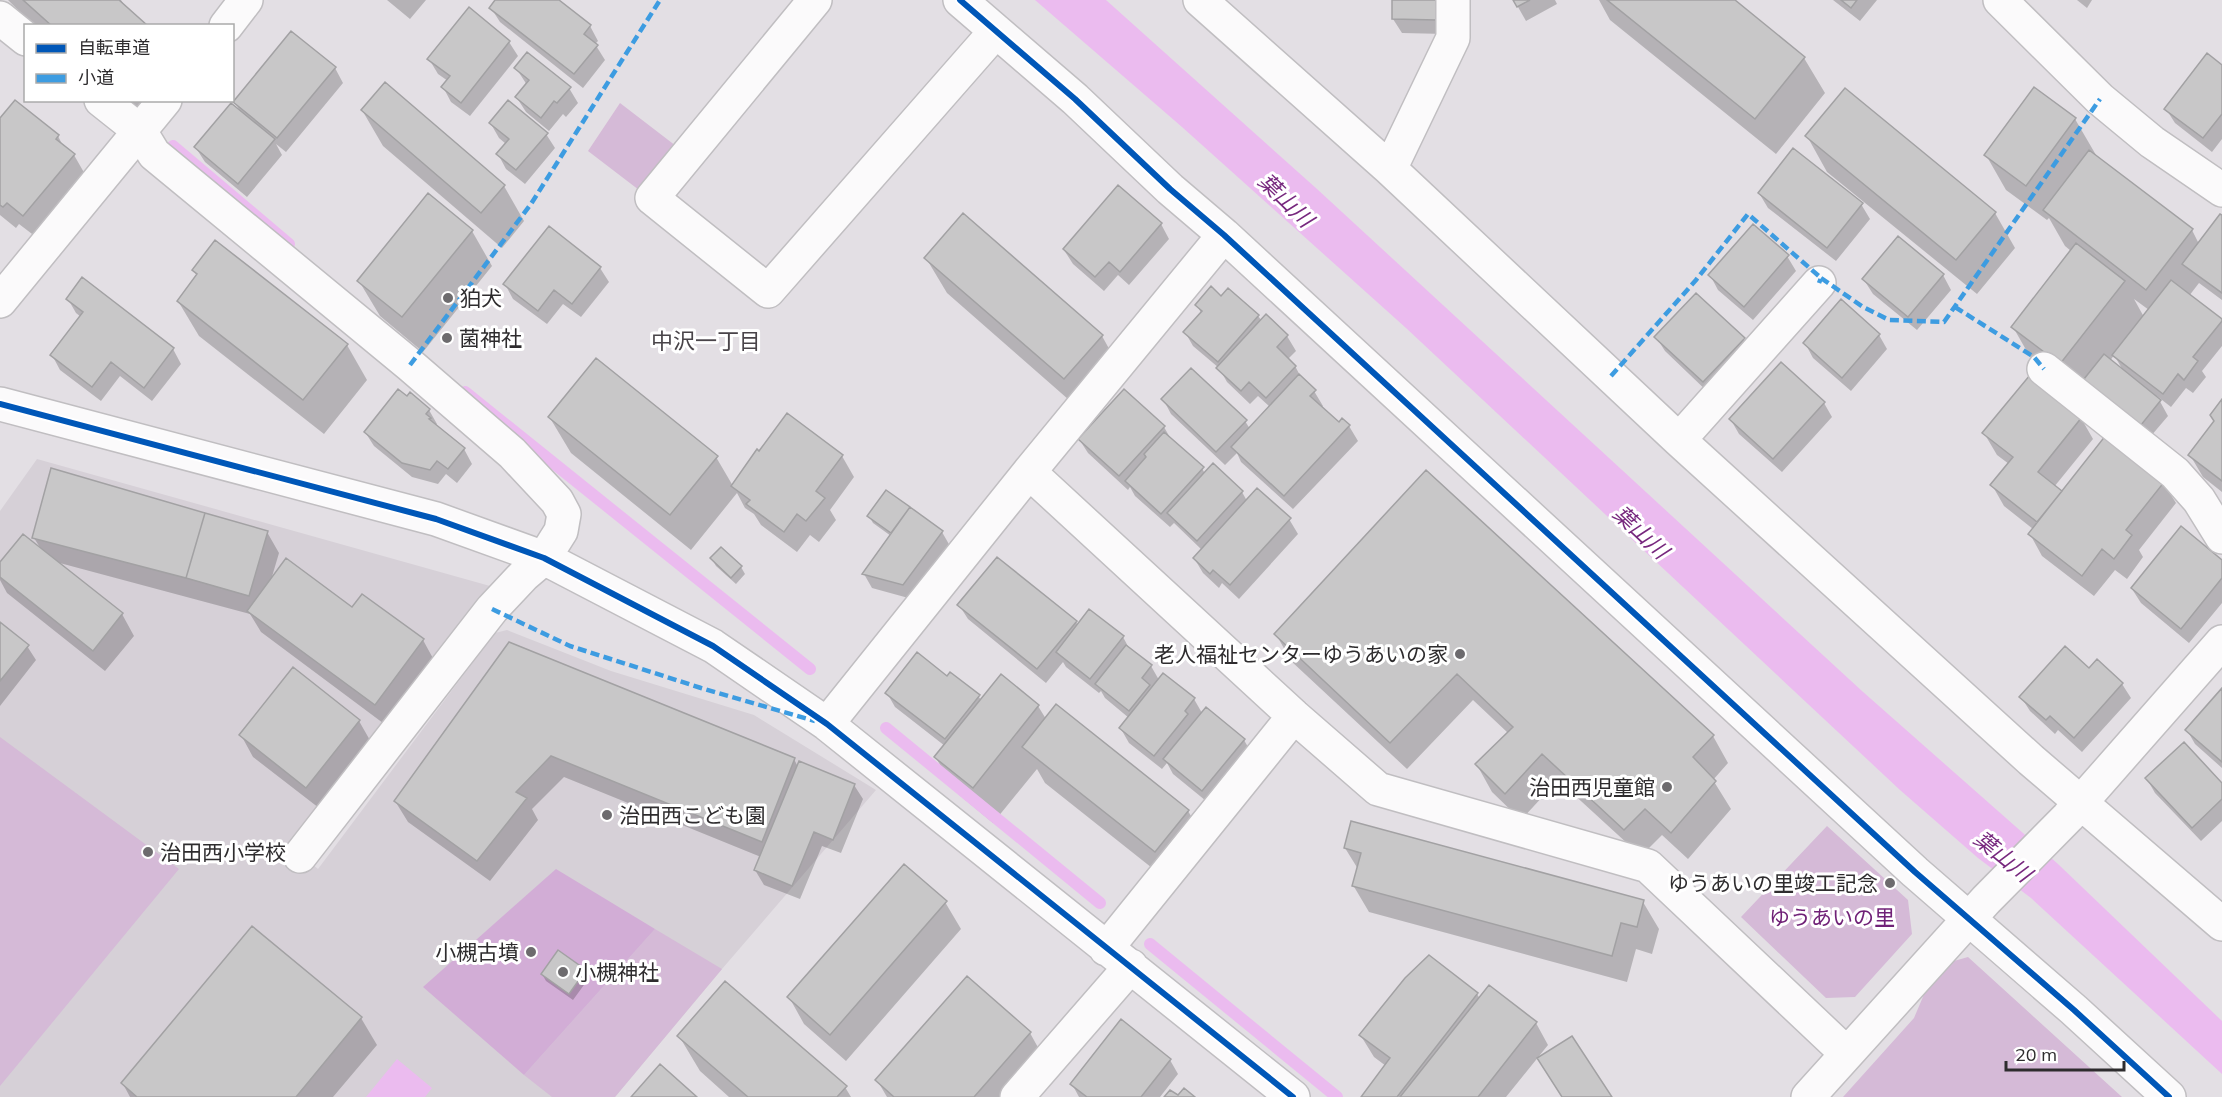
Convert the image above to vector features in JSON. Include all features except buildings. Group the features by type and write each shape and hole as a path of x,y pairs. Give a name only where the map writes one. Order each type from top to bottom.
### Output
{"street":[{"path":"228,24 246,0"},
{"path":"815,0 652,198 768,291 996,31"},
{"path":"960,0 1075,99 1170,189 1224,236 1915,872 1977,909 2169,1097"},
{"path":"1200,0 1390,169 1679,440 2031,760 2075,809 2222,924"},
{"path":"1390,169 1452,38 1454,0"},
{"path":"2000,0 2100,99 2152,142 2222,190"},
{"path":"0,18 24,37"},
{"path":"104,102 140,131 154,154 410,365 512,453 557,501 564,514 561,531 544,558 524,575 492,609 300,856"},
{"path":"0,301 163,102"},
{"path":"827,724 1029,472 1224,236"},
{"path":"1679,440 1819,283"},
{"path":"2044,369 2175,473 2199,500 2222,537"},
{"path":"0,404 436,519 544,558 713,646 827,724 1293,1097"},
{"path":"1029,472 1294,716 1378,789 1648,866 1846,1053"},
{"path":"1808,1097 1977,909 2075,809 2222,642"},
{"path":"1017,1097 1294,716"}],"shaded area":[{"path":"37,459 490,586 291,847 318,869 495,633 507,630 611,671 754,715 876,790 615,1097 0,1097 0,511"},
{"path":"556,869 655,929 524,1075 423,987"}],"green space":[{"path":"620,103 676,146 639,190 588,151"},
{"path":"0,737 179,869 0,1086"},
{"name":"ゆうあいの里","path":"1827,826 1908,900 1912,934 1855,997 1826,998 1741,917"},
{"path":"655,929 722,969 615,1097 552,1097 524,1075"},
{"path":"1968,957 2122,1097 1843,1097 1914,1018 1928,985 1947,963"}],"water":[{"name":"葉山川","path":"1035,0 1106,0 1317,189 1862,691 2058,864 2222,1021 2222,1074 2031,898 1978,858 1900,790 1406,328 1182,127"},
{"path":"397,1059 432,1088 425,1097 366,1097"}],"waterway":[{"path":"173,146 289,244"},
{"path":"465,392 810,669"},
{"path":"886,728 1100,903"},
{"path":"1150,944 1337,1097"}],"marked path":[{"path":"410,365 531,204 660,0"},
{"path":"1821,278 1863,307 1889,320 1944,322 2100,99"},
{"path":"1611,376 1696,280 1748,214 1821,278 1819,283"},
{"path":"1955,307 2034,357 2044,369"},
{"path":"492,609 570,646 701,688 815,721"}],"cycle path":[{"path":"960,0 1075,99 1170,189 1224,235 1915,872 2074,1010 2169,1097"},
{"path":"0,404 436,519 544,558 713,646 827,724 1293,1097"}],"place":[{"name":"狛犬","path":"448,298"},
{"name":"菌神社","path":"447,338"},
{"name":"老人福祉センターゆうあいの家","path":"1460,654"},
{"name":"治田西児童館","path":"1667,787"},
{"name":"治田西こども園","path":"607,815"},
{"name":"治田西小学校","path":"148,852"},
{"name":"ゆうあいの里竣工記念","path":"1890,883"},
{"name":"小槻古墳","path":"531,952"},
{"name":"小槻神社","path":"563,972"}],"district":[{"name":"中沢一丁目","path":"706,341"}]}
